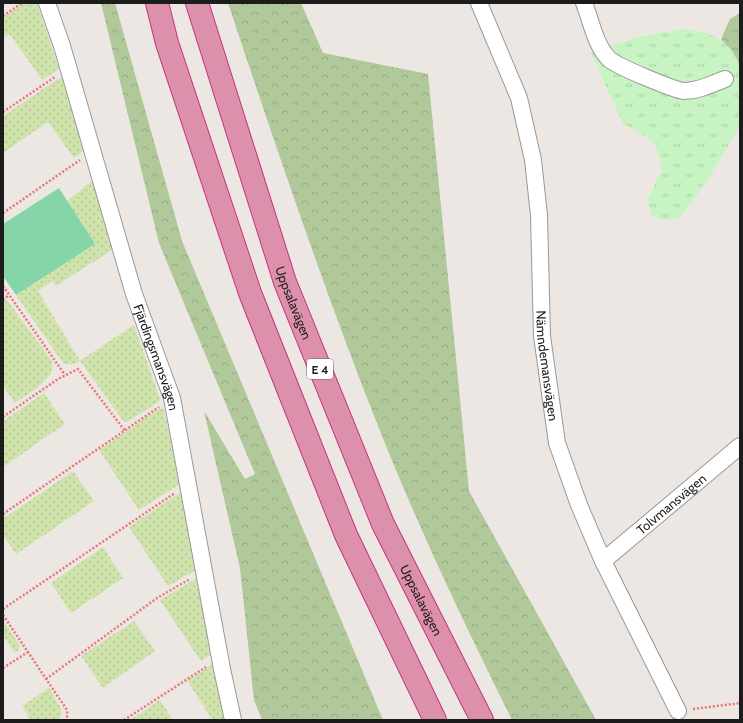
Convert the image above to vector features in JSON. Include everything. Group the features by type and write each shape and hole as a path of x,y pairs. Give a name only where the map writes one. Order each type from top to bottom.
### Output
{"highway":[{"path":"157,3 167,43 250,293 346,535 435,720"},
{"name":"Uppsalavägen","path":"197,3 285,282 383,524 482,720"}],"street":[{"name":"Fjärdingsmansvägen","path":"46,3 62,46 134,294 172,398 220,658 233,720"},
{"name":"Nämndemansvägen","path":"479,3 519,98 533,160 539,215 542,336 557,443 579,505 603,561 678,711"},
{"path":"584,3 602,49 609,60 623,68 683,91 699,89 725,79"},
{"name":"Tolvmansvägen","path":"603,561 740,446"}],"path":[{"path":"3,16 22,3"},
{"path":"3,112 68,68"},
{"path":"3,213 81,160"},
{"path":"3,286 65,376"},
{"path":"3,300 10,295"},
{"path":"3,418 65,376 78,369 125,431"},
{"path":"3,514 172,398"},
{"path":"3,609 188,484"},
{"path":"46,679 157,598 204,570"},
{"path":"3,615 67,710 67,720"},
{"path":"3,668 28,652"},
{"path":"124,720 220,658"},
{"path":"678,711 740,703"}],"green space":[{"path":"25,3 37,3 59,69 42,80 10,34 3,38 3,17"},
{"path":"101,3 115,3 182,241 383,720 262,720 254,700 240,568 204,411 245,479 255,474 159,243"},
{"path":"228,3 301,3 323,53 428,74 469,491 596,720 512,720 443,577 410,504 359,378 282,165"},
{"path":"740,13 740,69 734,54 721,39 730,19"},
{"path":"682,29 701,32 718,39 726,44 737,59 741,76 740,125 721,158 684,213 676,219 666,220 653,217 647,201 662,170 656,145 638,131 623,124 591,52 639,37"},
{"path":"62,78 84,151 74,158 48,122 3,153 3,116 58,79"},
{"path":"93,180 115,248 56,286 52,281 38,291 80,361 72,364 63,363 16,295 95,244 67,201"},
{"path":"59,188 95,244 16,295 3,276 3,224"},
{"path":"7,300 52,361 52,368 46,380 15,403 3,386 3,303"},
{"path":"134,325 160,399 159,402 124,422 80,361"},
{"path":"44,393 65,424 3,467 3,421"},
{"path":"160,408 164,410 180,484 139,510 99,450"},
{"path":"73,471 94,501 16,554 3,535 3,519"},
{"path":"181,492 196,570 168,586 129,527"},
{"path":"103,547 123,578 71,613 51,583"},
{"path":"197,578 210,655 201,661 160,600"},
{"path":"3,620 20,646 18,651 15,653 3,635"},
{"path":"134,621 155,651 103,688 81,656"},
{"path":"213,664 225,720 212,720 187,680"},
{"path":"49,688 61,708 61,717 58,720 31,720 22,706"},
{"path":"160,700 173,720 130,720"}]}
